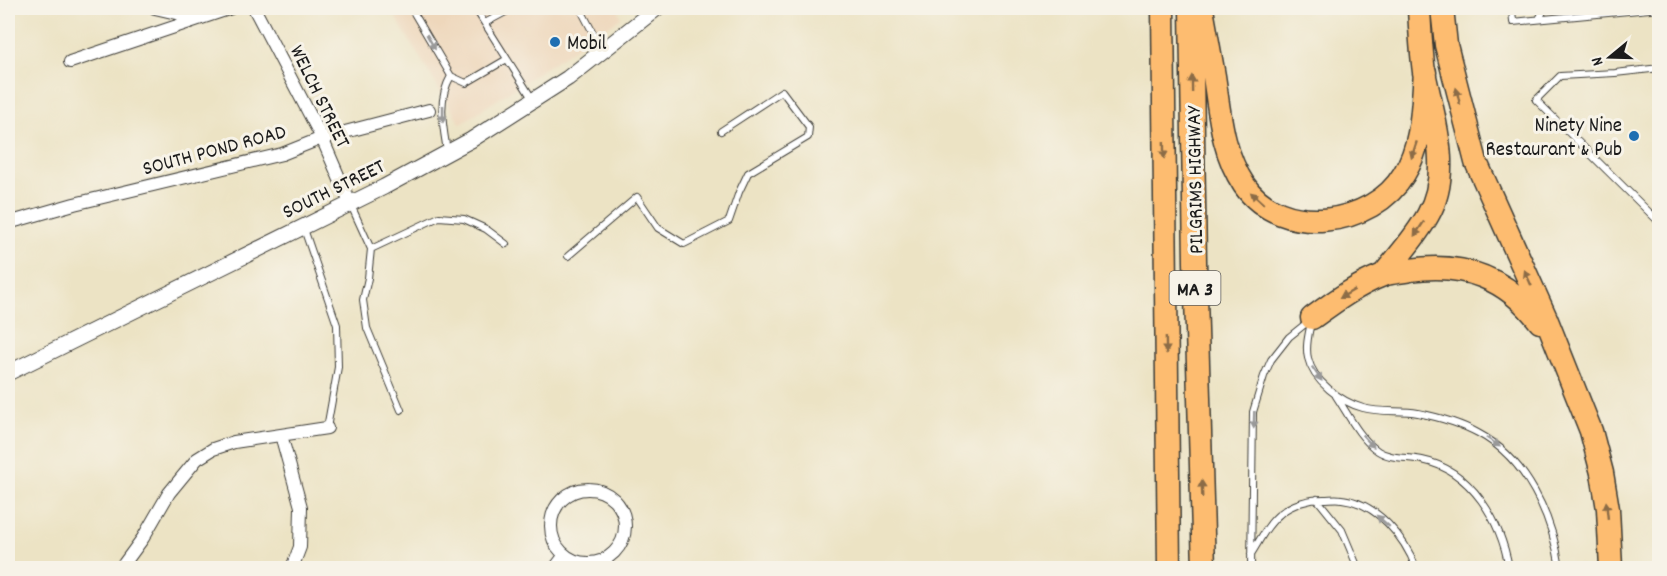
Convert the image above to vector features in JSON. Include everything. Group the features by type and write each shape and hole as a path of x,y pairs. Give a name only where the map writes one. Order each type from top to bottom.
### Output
{"highway":[{"name":"PILGRIMS HIGHWAY","path":"1162,8 1169,568"},
{"name":"PILGRIMS HIGHWAY","path":"1191,8 1195,262 1205,568"},
{"path":"1202,8 1219,123 1225,146 1245,186 1260,202 1282,214 1308,220 1334,220 1356,214 1378,202 1396,186 1416,146 1421,122 1425,72"},
{"path":"1384,274 1429,214 1437,189 1440,152 1425,72 1419,8"},
{"path":"1442,8 1446,45 1476,162 1560,350 1591,431 1602,473 1608,509 1611,568"},
{"path":"1312,318 1336,301 1384,274 1441,268 1462,269 1504,287 1523,302 1560,350"}],"street":[{"path":"155,8 199,18"},
{"path":"70,62 231,8"},
{"name":"WELCH STREET","path":"254,8 322,138 350,202"},
{"name":"SOUTH STREET","path":"8,373 303,226 487,131 568,78 657,8"},
{"name":"SOUTH POND ROAD","path":"8,223 74,204 282,154 322,138 429,110"},
{"path":"121,568 143,538 169,493 197,459 213,449 234,442 327,428"},
{"path":"281,435 301,507 300,547 292,568"},
{"path":"583,489 595,489 607,493 623,511 626,523 625,535 620,547 611,556 594,562 576,561 565,555 557,546 552,535 551,522 558,505 571,492 583,489"},
{"path":"555,568 565,555"}],"lane":[{"path":"411,8 451,76 466,82 507,58"},
{"path":"476,8 533,101"},
{"path":"485,23 513,8"},
{"path":"580,8 602,51"},
{"path":"1512,8 1514,22 1656,8"},
{"path":"1539,20 1545,8"},
{"path":"1659,68 1560,76 1536,100 1659,223"},
{"path":"447,153 441,116 444,88 451,76"},
{"path":"568,256 637,197 658,228 684,244 729,220 748,173 808,137 809,127 782,91 721,131"},
{"path":"350,202 371,249 369,278 363,300 367,328 401,410"},
{"path":"371,249 439,217 464,219 486,229 506,244"},
{"path":"303,226 337,324 338,367 327,428"},
{"path":"1312,318 1307,345 1308,358 1316,375 1334,393 1362,436 1379,452 1442,466 1459,477 1486,506 1495,524 1509,568"},
{"path":"1251,568 1253,412 1271,360 1289,337 1312,318"},
{"path":"1334,393 1363,408 1417,413 1448,421 1478,432 1503,449 1518,465 1541,504 1551,529 1560,568"},
{"path":"1251,555 1270,524 1282,512 1292,506 1317,499 1344,499 1369,509 1398,534 1416,568"},
{"path":"1317,499 1342,530 1358,568"}],"shaded area":[{"path":"390,8 618,8 621,18 460,124"}],"place":[{"name":"Mobil","path":"555,42"},
{"name":"Ninety Nine Restaurant & Pub","path":"1634,136"}]}
